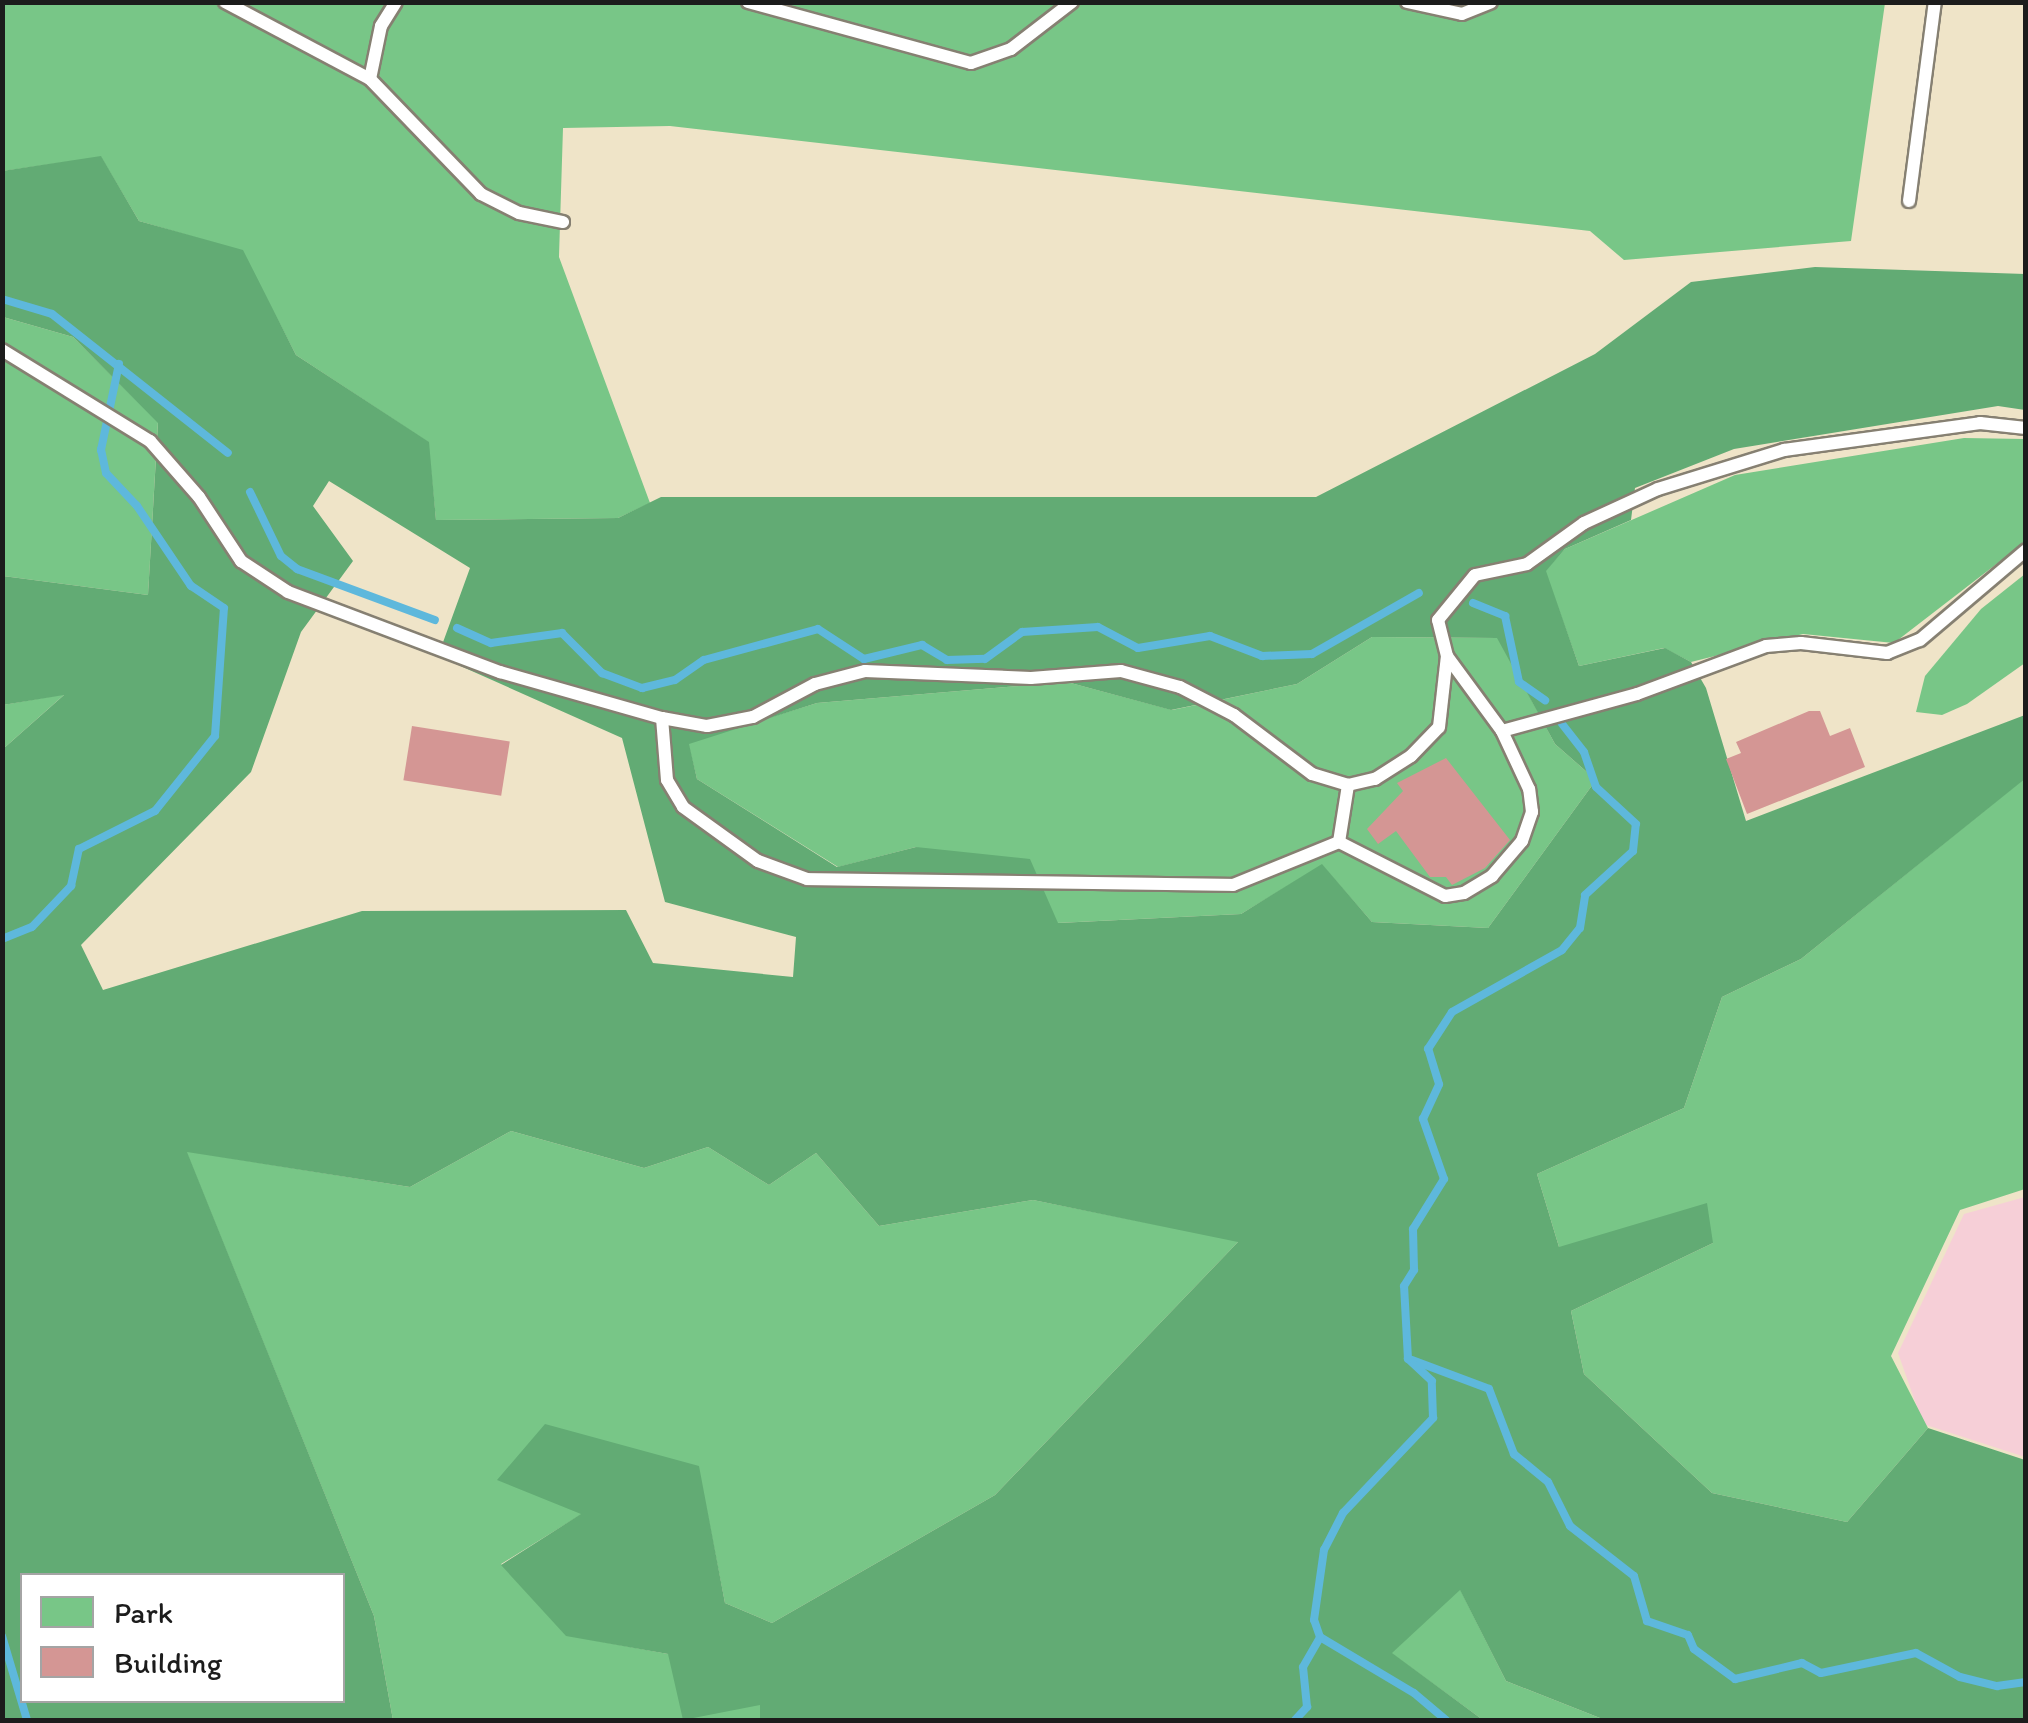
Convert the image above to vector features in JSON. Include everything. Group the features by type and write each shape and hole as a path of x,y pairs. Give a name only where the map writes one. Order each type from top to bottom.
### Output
{"lane":[{"path":"224,2 292,32 311,49 370,79 481,194 519,213 563,222"},
{"path":"370,79 382,26 396,2"},
{"path":"748,2 971,64 1011,49 1072,2"},
{"path":"1408,2 1462,14 1492,2"},
{"path":"1910,201 1935,2"},
{"path":"2,350 115,415 167,458 241,561 288,592 500,672 662,718 706,726 753,718 816,684 865,671 1031,678 1121,671 1180,687 1234,714 1312,774 1348,784 1375,779 1412,756 1439,727 1447,656 1438,620 1475,575 1526,564 1584,523 1658,490 1784,450 1980,423 2026,428"},
{"path":"1502,732 1637,694 1766,646 1888,652 1920,640 2026,550"},
{"path":"662,718 667,780 683,807 758,861 808,879 1232,885 1339,842 1445,896 1464,893 1492,876 1522,842 1532,812 1529,790 1502,732 1447,656"},
{"path":"1339,842 1348,784"}],"shaded area":[{"path":"2025,1197 2025,1457 1923,1424 1898,1353 1964,1214"}],"green space":[{"path":"2,3 1885,3 1851,241 1624,260 1590,231 670,126 563,128 559,257 650,503 618,518 436,520 428,442 296,355 242,251 139,221 101,157 3,171"},
{"path":"101,156 139,221 243,250 296,355 429,442 436,520 618,518 661,497 1316,497 1595,354 1691,282 1815,267 2025,274 2025,410 1998,406 1734,449 1635,488 1631,520 1565,549 1546,571 1579,666 1665,648 1691,662 1706,688 1746,821 2025,715 2026,778 1801,959 1722,997 1684,1108 1537,1174 1559,1247 1707,1203 1713,1243 1571,1311 1584,1374 1712,1493 1847,1522 1928,1428 2025,1460 2025,1720 1605,1720 1506,1681 1460,1590 1392,1653 1483,1720 760,1720 760,1705 683,1720 668,1654 566,1636 501,1565 581,1514 497,1480 545,1424 699,1466 725,1603 772,1623 995,1495 1238,1242 1033,1200 879,1226 816,1153 769,1185 708,1147 644,1168 511,1131 410,1187 187,1152 374,1616 393,1720 3,1720 3,749 64,695 3,705 3,576 148,595 158,423 73,337 3,317 2,171","holes":["329,481 470,568 438,656 622,738 665,902 796,937 793,977 653,963 626,910 362,911 103,990 81,945 251,772 301,632 353,561 313,506","1372,637 1497,638 1555,744 1596,780 1488,928 1372,922 1322,864 1241,914 1058,923 1030,859 916,847 837,867 697,779 689,744 817,703 1067,682 1171,710 1297,684"]},
{"path":"3,317 73,337 158,422 148,595 3,576"},
{"path":"1964,438 2025,439 2025,542 1894,643 1803,634 1691,662 1664,648 1579,666 1545,571 1565,549 1735,475"},
{"path":"2025,574 2025,663 1967,704 1942,715 1916,712 1925,676 1981,609"},
{"path":"1372,637 1498,638 1555,744 1596,780 1488,928 1372,922 1322,865 1241,914 1057,923 916,847 838,867 697,779 688,743 817,703 1067,682 1172,710 1297,684"},
{"path":"65,694 3,749 3,705"},
{"path":"2025,778 2025,1189 1960,1210 1891,1356 1928,1428 1847,1522 1712,1493 1584,1374 1571,1311 1713,1243 1559,1247 1537,1174 1684,1108 1722,997 1801,959"},
{"path":"511,1131 644,1168 708,1147 769,1185 816,1153 879,1226 1033,1200 1239,1241 995,1495 772,1623 725,1603 698,1466 582,1514 501,1564 566,1635 668,1654 761,1705 760,1720 393,1720 374,1616 186,1151 410,1187"},
{"path":"1460,1589 1506,1681 1605,1720 1483,1720 1391,1653"}],"building":[{"path":"1809,711 1820,711 1830,736 1850,728 1865,767 1747,814 1726,759 1741,753 1736,742"},
{"path":"412,726 510,741 501,796 403,780"},
{"path":"1446,758 1510,840 1485,868 1452,885 1446,877 1430,877 1396,831 1378,844 1367,829 1403,791 1397,783"}],"waterway":[{"path":"2,299 52,314 228,453"},
{"path":"2,939 32,927 71,886 79,849 155,811 215,736 224,608 191,586 137,506 106,473 101,450 119,364"},
{"path":"250,492 281,556 297,569 435,620"},
{"path":"457,628 491,643 562,633 602,673 642,688 675,680 704,660 818,629 864,659 922,645 947,660 985,659 1022,632 1098,627 1138,648 1210,636 1262,656 1312,654 1419,593"},
{"path":"1473,603 1505,616 1519,682 1545,700"},
{"path":"1295,1720 1307,1707 1303,1667 1320,1637 1314,1620 1324,1550 1343,1513 1433,1418 1432,1381 1408,1359 1404,1286 1414,1270 1413,1229 1444,1179 1423,1119 1439,1084 1428,1049 1452,1012 1562,950 1580,928 1585,895 1633,851 1636,824 1596,787 1584,752 1562,724"},
{"path":"1412,1360 1489,1389 1514,1454 1548,1482 1570,1526 1634,1576 1647,1621 1688,1635 1694,1649 1735,1679 1802,1663 1821,1673 1916,1653 1960,1677 1997,1686 2026,1682"},
{"path":"2,1636 20,1696"},
{"path":"1320,1637 1414,1693 1446,1720"},
{"path":"22,1703 27,1720"}]}
